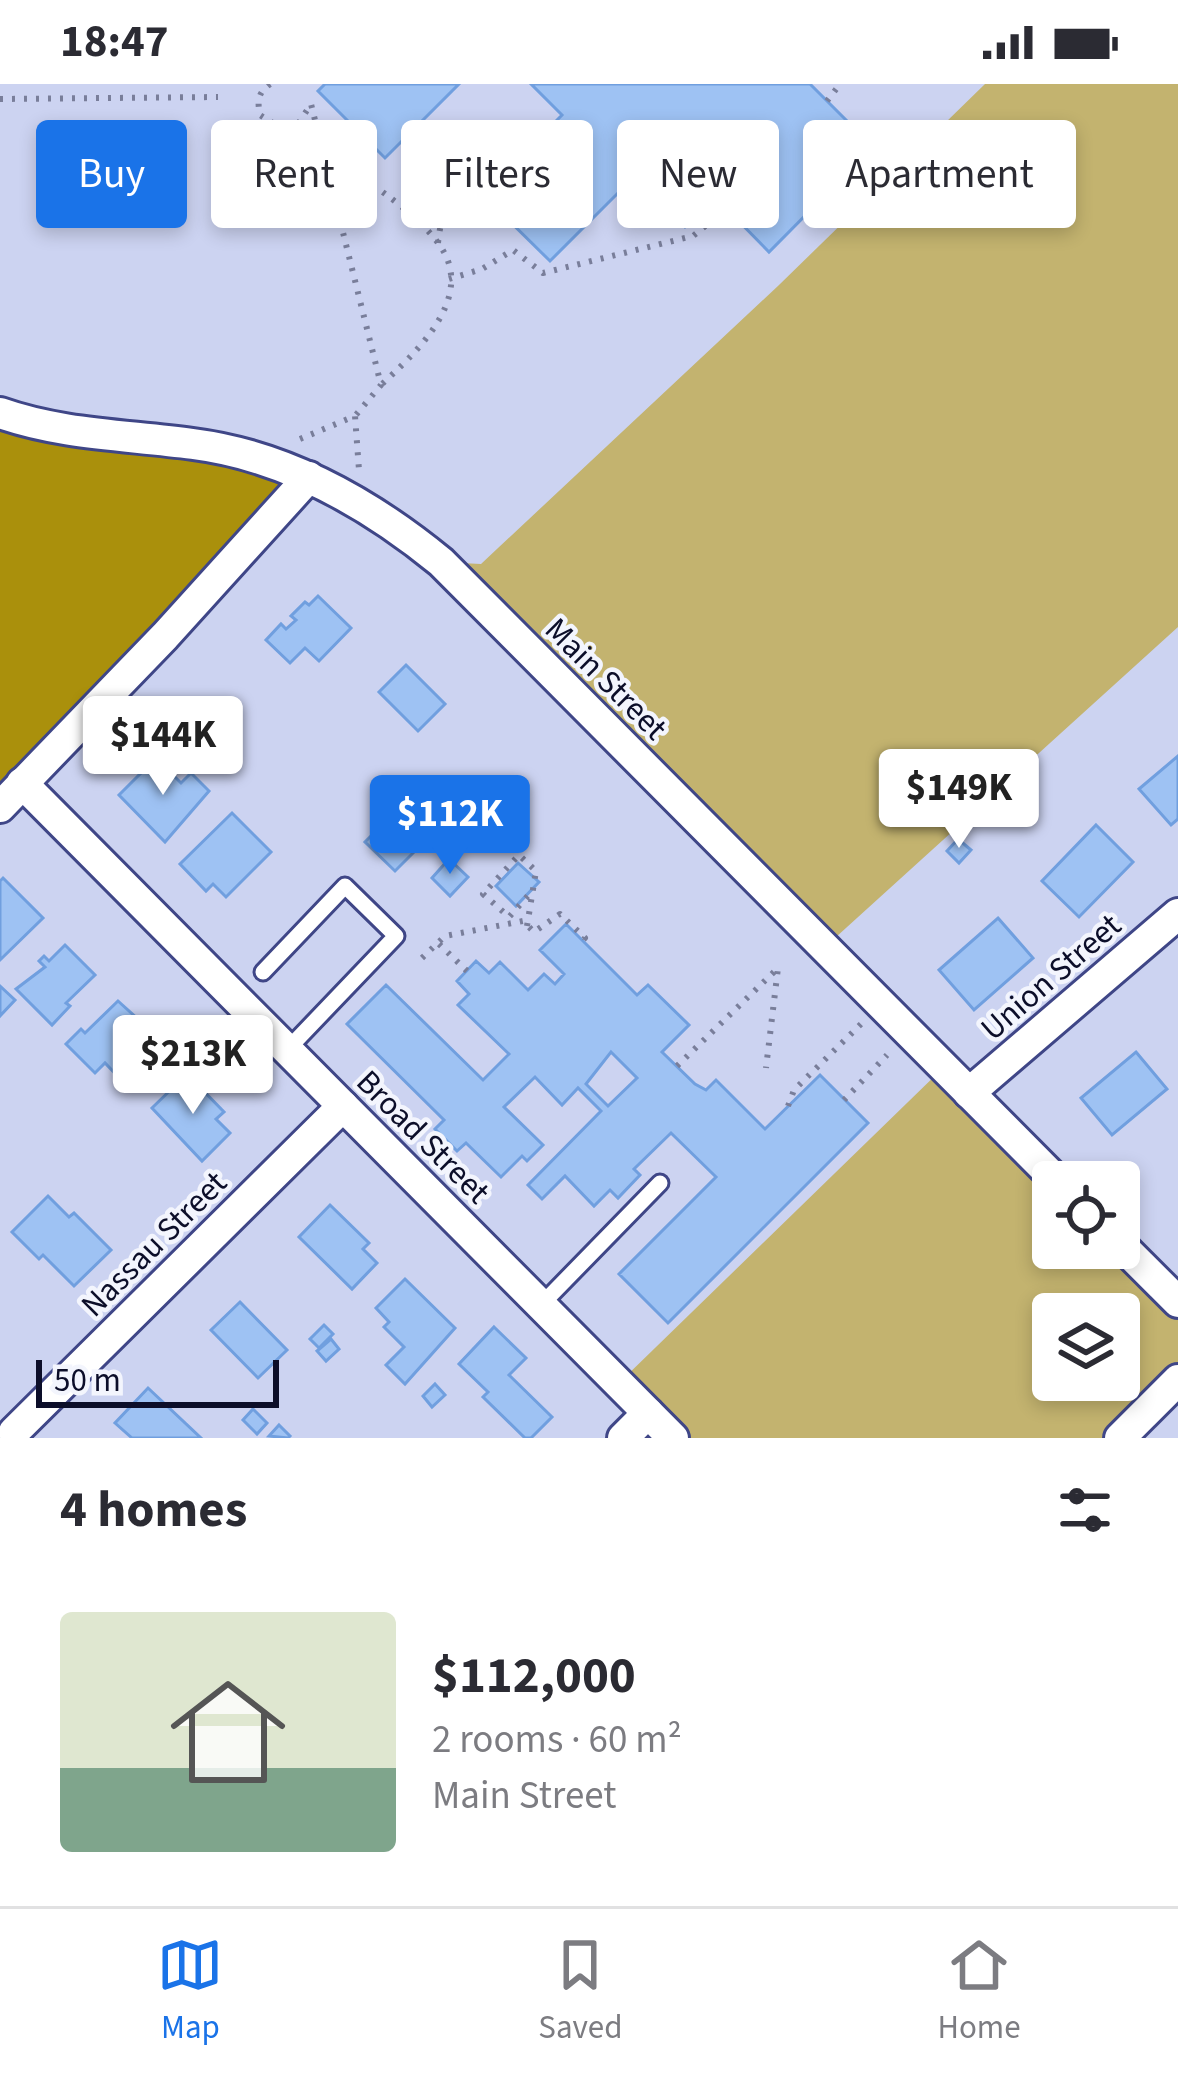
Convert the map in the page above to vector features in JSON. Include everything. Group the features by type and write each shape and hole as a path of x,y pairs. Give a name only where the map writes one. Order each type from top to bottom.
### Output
{"street":[{"name":"Main Street","path":"0,413 75,431 199,444 255,457 361,503 441,562 1037,1161"},
{"path":"0,807 309,477"},
{"name":"Broad Street","path":"22,784 673,1438"},
{"name":"Union Street","path":"969,1093 1178,914"},
{"name":"Nassau Street","path":"11,1430 343,1106"},
{"path":"1140,1264 1178,1302"},
{"path":"1120,1438 1178,1380"},
{"path":"623,1438 648,1413"}],"lane":[{"path":"263,972 345,886 396,936 287,1050"},
{"path":"541,1305 660,1183"}],"path":[{"path":"268,120 260,115 257,101 271,84"},
{"path":"827,101 840,84"},
{"path":"0,99 218,97"},
{"path":"301,120 311,104 315,120"},
{"path":"255,457 355,416 430,334 447,300 450,264 437,243 398,204 377,190"},
{"path":"342,228 381,385"},
{"path":"437,243 439,228"},
{"path":"449,279 482,269 513,250 543,273 693,236 702,228"},
{"path":"355,416 361,503"},
{"path":"527,926 533,890 536,871 519,855 483,894 509,917 533,890"},
{"path":"422,958 446,936 523,921 534,932 560,914 585,938 582,941"},
{"path":"438,943 466,971"},
{"path":"677,1066 778,968 766,1068"},
{"path":"788,1106 794,1090 882,1004"},
{"path":"844,1100 909,1032"}],"shaded area":[{"path":"985,84 1178,84 1178,627 825,947 441,562 481,564 837,228 1076,228 1076,120 948,120"},
{"path":"0,413 309,477 0,807"},
{"path":"944,1067 1033,1161 1032,1269 1140,1267 1178,1302 1178,1380 1120,1438 673,1438 619,1383"}],"building":[{"path":"325,84 459,84 423,120 401,120 401,142 385,158 377,150 377,120 347,120 318,91"},
{"path":"531,84 810,84 846,120 803,120 803,218 769,252 745,228 779,228 779,120 617,120 617,194 593,218 593,120 557,120 562,115"},
{"path":"516,228 583,228 550,261"},
{"path":"318,596 351,628 319,661 305,648 290,663 266,640 281,624 286,629 296,620 291,616"},
{"path":"406,665 445,704 418,731 379,692"},
{"path":"1178,756 1178,819 1171,825 1139,789"},
{"path":"156,758 181,783 191,773 209,791 165,842 119,795"},
{"path":"423,784 453,813 395,871 365,842"},
{"path":"232,813 271,852 226,897 213,884 206,891 180,864"},
{"path":"1096,825 1133,862 1079,917 1042,881"},
{"path":"958,839 971,850 959,863 947,851"},
{"path":"449,859 468,877 450,896 432,878"},
{"path":"518,863 539,882 516,906 496,886"},
{"path":"3,878 43,918 0,960 0,881"},
{"path":"998,918 1033,958 974,1010 939,970"},
{"path":"566,924 637,995 648,985 689,1025 662,1052 706,1090 716,1080 765,1129 820,1075 868,1123 668,1323 619,1274 716,1177 671,1133 634,1169 640,1175 618,1198 610,1190 594,1206 565,1176 542,1199 528,1185 601,1111 578,1088 562,1105 535,1077 504,1107 543,1145 527,1161 522,1156 501,1177 466,1143 457,1151 435,1129 444,1120 347,1024 386,985 483,1080 509,1054 458,1005 469,994 457,981 476,961 489,973 500,962 528,990 544,974 555,984 564,974 540,950","holes":["611,1052 637,1078 608,1106 586,1084"]},
{"path":"65,945 95,975 66,1003 70,1006 52,1025 16,989 45,967 39,961 44,956 49,961"},
{"path":"0,986 15,1000 0,1016"},
{"path":"118,1001 170,1048 129,1088 105,1063 95,1073 66,1044 81,1029 85,1033"},
{"path":"1136,1052 1167,1089 1112,1135 1081,1098"},
{"path":"187,1074 224,1112 216,1119 230,1133 202,1161 152,1108"},
{"path":"48,1196 69,1217 74,1213 111,1250 74,1286 12,1232"},
{"path":"330,1205 369,1243 363,1249 377,1263 352,1289 299,1237"},
{"path":"405,1279 455,1328 405,1384 386,1365 404,1347 384,1327 389,1322 376,1308"},
{"path":"240,1302 287,1350 258,1378 211,1330"},
{"path":"324,1325 333,1334 319,1348 310,1339"},
{"path":"494,1327 526,1358 509,1375 552,1417 531,1438 525,1438 483,1397 488,1392 459,1364"},
{"path":"331,1339 339,1349 326,1361 317,1351"},
{"path":"435,1384 445,1395 432,1407 423,1396"},
{"path":"148,1388 201,1438 132,1438 115,1423"},
{"path":"253,1409 267,1423 257,1434 243,1420"},
{"path":"279,1425 290,1436 288,1438 269,1436"}]}
